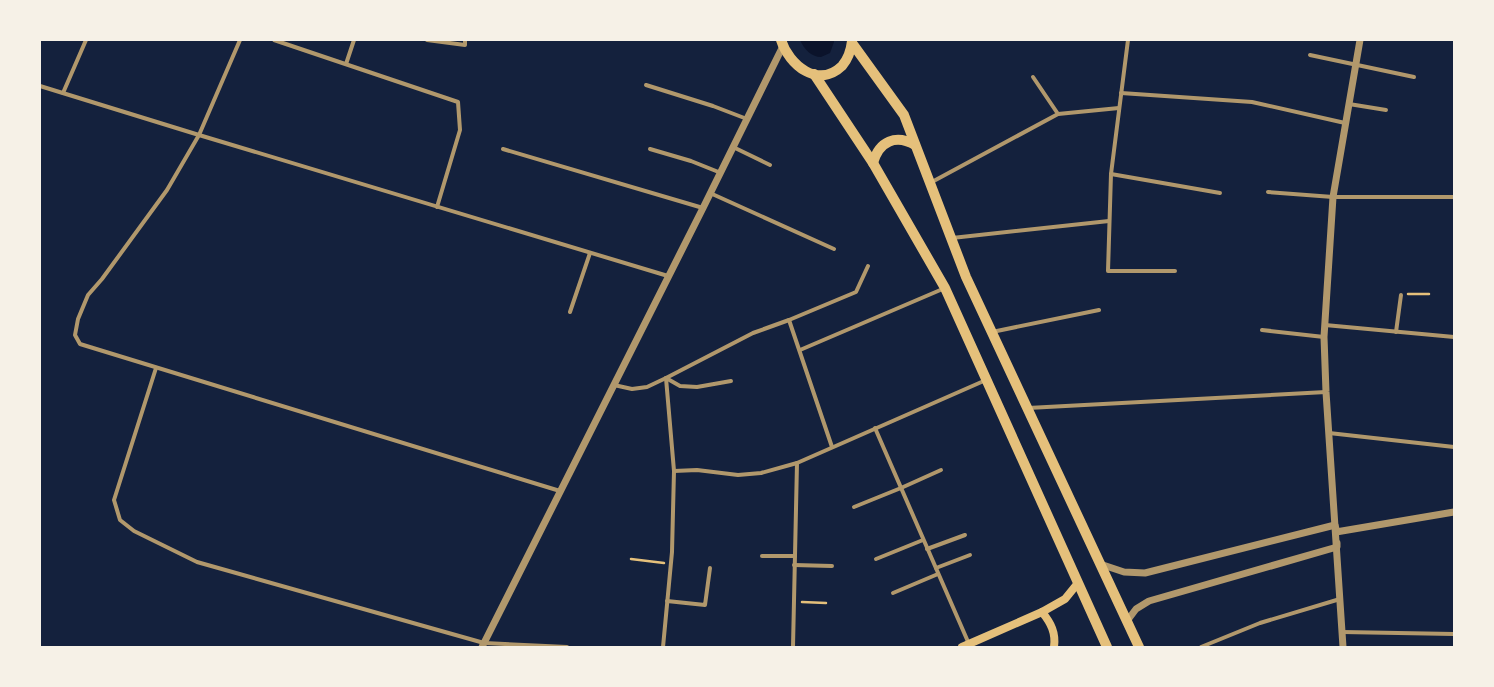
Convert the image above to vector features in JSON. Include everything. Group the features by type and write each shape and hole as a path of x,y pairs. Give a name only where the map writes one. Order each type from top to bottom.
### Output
{"main road":[{"path":"782,43 795,64 807,72 822,75 838,70 848,57 852,42"},
{"path":"852,42 904,116 966,278 1138,647"},
{"path":"814,74 873,163 945,288 1107,647"},
{"path":"873,163 879,148 885,143 900,139 915,145"},
{"path":"965,646 1042,612 1066,598 1078,584"},
{"path":"1042,612 1049,620 1054,630 1054,647"}],"street":[{"path":"63,93 86,40"},
{"path":"240,40 199,135 167,190 102,279 88,295 78,319 75,335 80,344 560,491"},
{"path":"274,40 458,102 460,130 437,207"},
{"path":"346,64 354,40"},
{"path":"427,40 465,45 466,40"},
{"path":"1128,40 1111,174 1108,271 1175,271"},
{"path":"1343,647 1326,392 1324,337 1333,197 1360,40"},
{"path":"483,645 721,172 782,43"},
{"path":"1310,54 1414,77"},
{"path":"1033,76 1058,114"},
{"path":"646,85 713,106 747,119"},
{"path":"40,86 668,276"},
{"path":"1121,93 1252,102 1345,122"},
{"path":"1348,104 1386,110"},
{"path":"930,183 1058,114 1119,108"},
{"path":"733,147 770,165"},
{"path":"503,149 703,208"},
{"path":"650,149 691,161 721,172"},
{"path":"1111,174 1220,194"},
{"path":"1268,192 1333,197 1454,197"},
{"path":"710,193 834,250"},
{"path":"951,238 1109,221"},
{"path":"570,312 590,253"},
{"path":"613,385 632,389 646,387 753,333 789,320 856,292 868,266"},
{"path":"800,350 945,288"},
{"path":"1396,332 1401,295"},
{"path":"992,332 1099,310"},
{"path":"789,320 832,447"},
{"path":"1325,325 1454,337"},
{"path":"1262,330 1324,337"},
{"path":"156,368 114,500 120,520 134,531 197,562 483,645 566,647"},
{"path":"666,378 680,386 697,386 731,381"},
{"path":"662,647 671,564 674,471 666,378"},
{"path":"674,471 697,470 738,475 760,473 797,463 986,380"},
{"path":"1027,408 1326,392"},
{"path":"874,428 936,568 965,646"},
{"path":"1329,433 1454,447"},
{"path":"793,647 797,463"},
{"path":"854,507 941,470"},
{"path":"1100,564 1124,572 1145,573 1336,529 1454,512"},
{"path":"927,549 964,535"},
{"path":"876,559 923,540"},
{"path":"1127,621 1136,609 1149,601 1337,547"},
{"path":"936,568 970,555"},
{"path":"762,556 795,556"},
{"path":"794,565 832,566"},
{"path":"667,601 705,605 710,568"},
{"path":"893,593 938,574"},
{"path":"1201,647 1260,623 1340,599"},
{"path":"1342,632 1454,634"}],"path":[{"path":"1401,295 1429,294"},
{"path":"631,559 671,564"},
{"path":"794,602 826,603"}],"water":[{"path":"800,40 834,40 834,42 830,53 817,57 808,52"}]}
